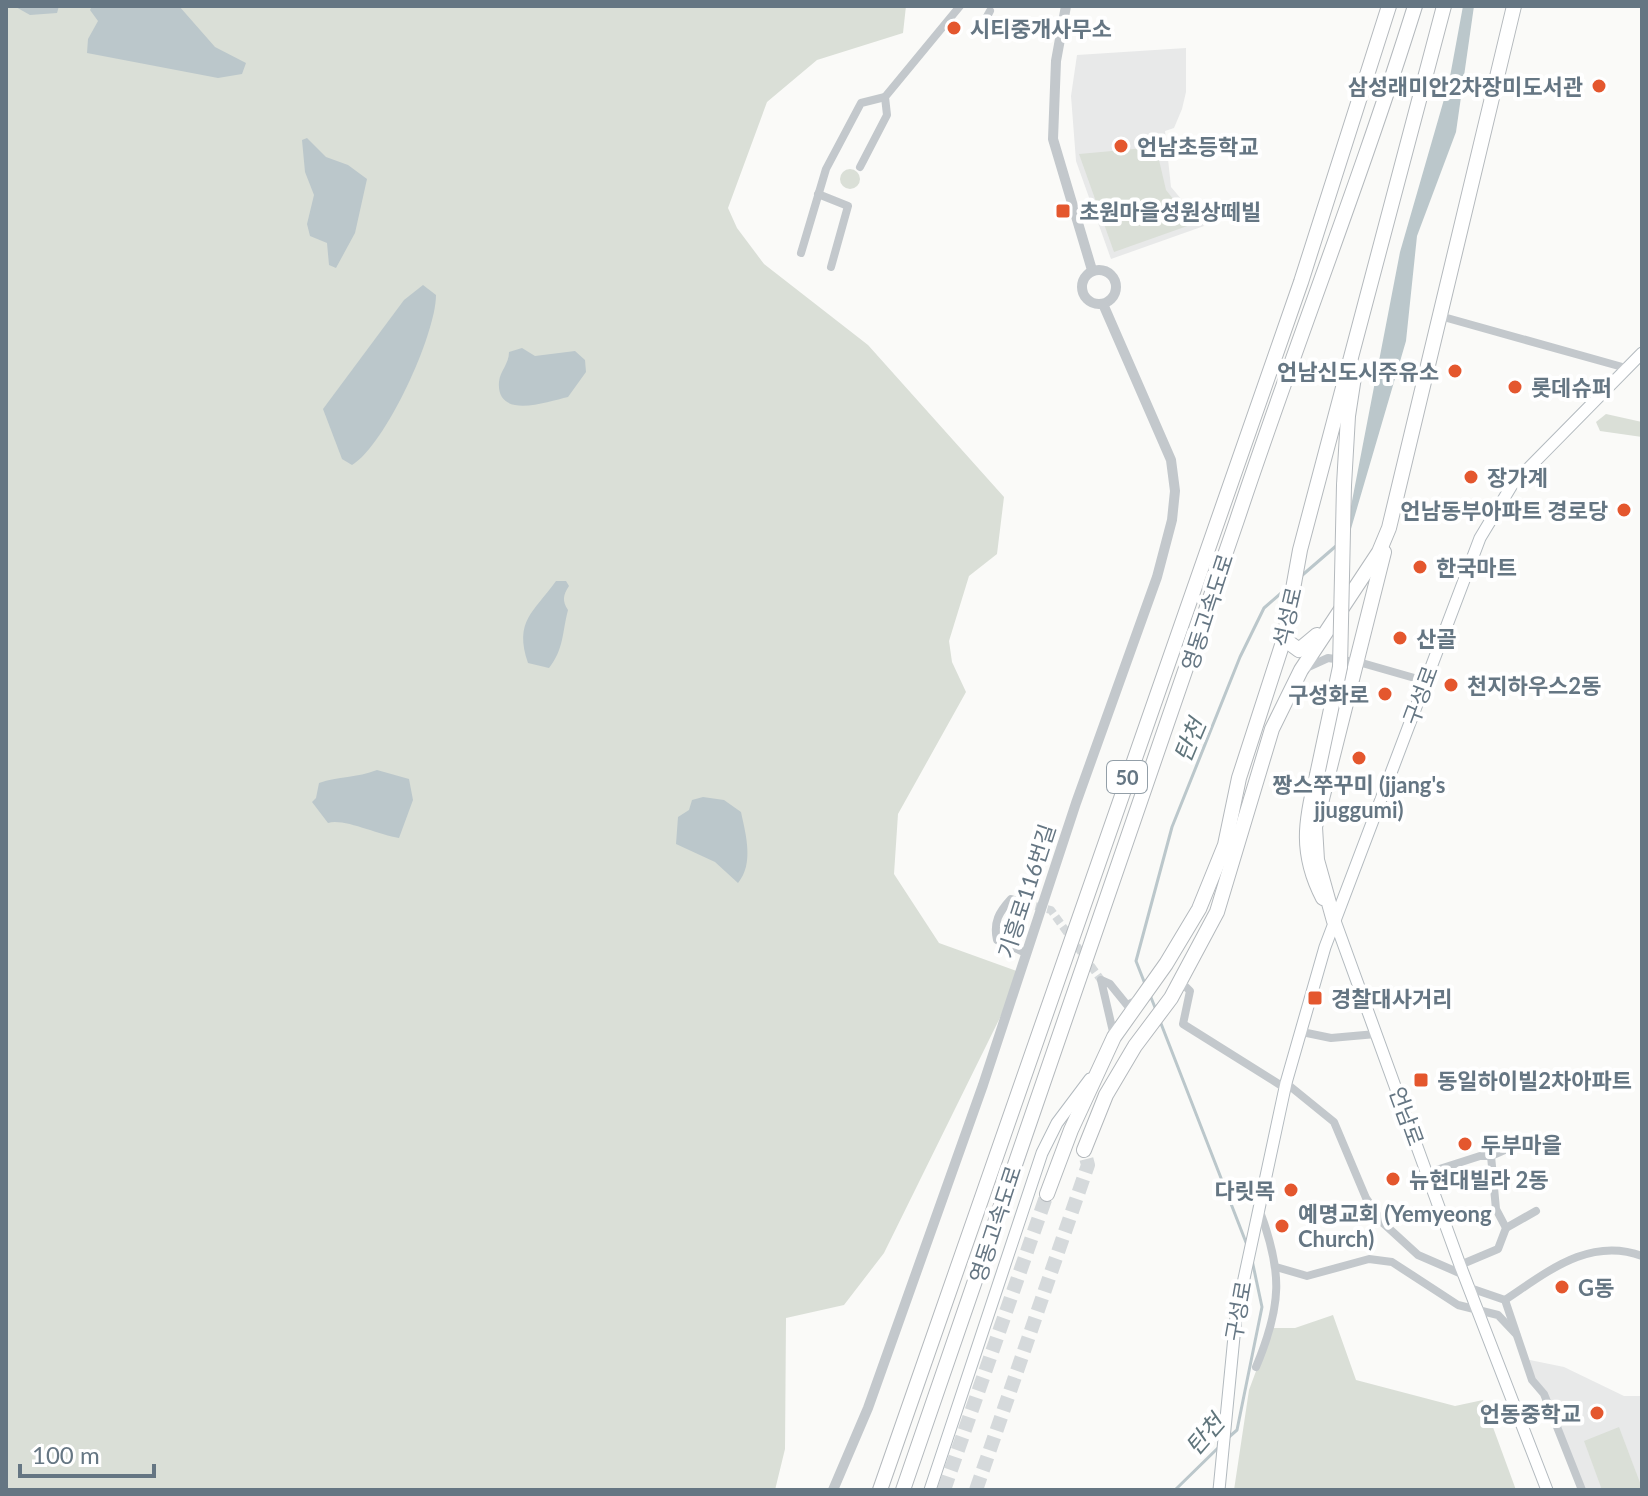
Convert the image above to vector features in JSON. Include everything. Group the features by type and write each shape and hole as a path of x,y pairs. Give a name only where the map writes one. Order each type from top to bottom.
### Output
{"highway":[{"name":"영동고속도로","path":"880,1490 1301,282 1389,6"},
{"name":"영동고속도로","path":"903,1490 1168,732 1237,518 1376,129 1415,6"},
{"name":"석성로","path":"1047,1194 1100,1066 1118,1032 1199,909 1225,845 1239,778 1284,639 1300,550 1444,6"},
{"name":"석성로","path":"1084,1150 1106,1095 1135,1046 1181,982 1217,912 1272,729 1301,670 1379,552 1389,528 1514,6"},
{"path":"1334,921 1312,878 1305,848 1307,815 1340,667 1348,416 1356,370 1371,319 1375,275"},
{"path":"1334,921 1317,860 1315,827 1389,528"},
{"path":"1284,639 1299,650 1334,621"}],"main road":[{"name":"구성로","path":"1219,1490 1229,1372 1258,1209 1286,1086 1334,921 1480,538 1512,485 1642,353"},
{"name":"언남로","path":"1334,921 1462,1270 1547,1490"},
{"path":"930,1490 1042,1153 1057,1123 1100,1066"}],"street":[{"path":"801,253 826,169 861,103 885,97 958,6"},
{"path":"1066,6 1056,61 1053,139 1092,270"},
{"path":"980,29 990,11"},
{"path":"860,167 887,115 885,97"},
{"path":"818,194 848,206 831,267"},
{"path":"1092,270 1103,270 1115,280 1115,292 1103,304 1091,303 1083,294 1082,283 1092,270"},
{"name":"기흥로116번길","path":"833,1490 868,1408 1157,577 1172,520 1175,491 1171,460 1103,304"},
{"path":"1440,316 1626,368"},
{"path":"1301,670 1328,658 1356,662 1425,681"},
{"path":"1024,903 1011,899 997,919 995,929 997,940 1026,953"},
{"path":"1118,1032 1101,980 1110,984 1127,1005 1135,1001"},
{"path":"1181,982 1190,991 1183,1024 1286,1086 1334,1122 1366,1198 1383,1223 1418,1255 1462,1270 1498,1249 1506,1228 1536,1211"},
{"path":"1302,1032 1331,1038 1376,1034"},
{"path":"1427,1173 1480,1156 1491,1156 1518,1144"},
{"path":"1491,1156 1496,1209 1506,1228"},
{"path":"1256,1367 1272,1328 1276,1267 1275,1252 1258,1209"},
{"path":"1470,1288 1505,1300 1583,1254 1622,1250 1642,1256"},
{"path":"1276,1267 1307,1276 1369,1259 1392,1262 1458,1305 1498,1315 1516,1334"},
{"path":"1505,1300 1532,1380 1544,1394 1582,1490"}],"shaded area":[{"path":"6,6 906,6 903,33 817,60 767,102 728,208 737,228 764,264 868,345 1004,497 997,554 969,576 949,641 952,662 966,692 898,814 894,874 939,943 1022,973 884,1253 844,1305 786,1318 785,1449 775,1490 6,1490"},
{"path":"14,6 59,6 57,13 30,15"},
{"path":"92,6 179,6 215,47 246,63 242,74 218,78 87,53 88,39 98,21 90,10"},
{"path":"1463,6 1474,6 1456,132 1417,236 1406,341 1348,539 1333,549 1347,527 1400,252 1449,82"},
{"name":"언남초등학교","path":"1186,48 1186,92 1182,109 1174,128 1165,131 1171,187 1204,226 1111,259 1076,161 1071,96 1077,55"},
{"path":"307,138 326,157 348,165 367,179 355,233 336,268 329,265 327,243 310,236 307,224 314,195 305,172 302,140"},
{"path":"1156,147 1166,190 1193,224 1114,252 1079,154"},
{"path":"850,169 857,172 860,179 857,186 850,189 843,186 840,179 843,172"},
{"path":"423,285 436,295 428,335 394,412 365,453 352,465 342,459 323,409 404,300"},
{"path":"522,348 535,356 575,351 585,360 586,372 568,397 524,406 514,405 500,394 499,382 509,352"},
{"path":"1606,414 1642,422 1642,437 1600,431 1596,422"},
{"path":"556,581 566,581 569,586 564,598 568,610 560,647 549,668 528,663 523,637 528,618"},
{"path":"377,770 409,779 413,800 399,838 343,823 328,823 312,802 319,783"},
{"path":"703,797 724,800 741,812 747,858 738,883 715,862 676,844 678,817 689,810 692,800"},
{"path":"1333,1315 1356,1380 1455,1406 1483,1400 1516,1490 1234,1490 1249,1390 1272,1328 1295,1328"},
{"name":"언동중학교","path":"1525,1359 1564,1367 1624,1396 1642,1396 1642,1490 1582,1490"},
{"path":"1619,1427 1642,1490 1602,1490 1584,1441"}],"waterway":[{"name":"탄천","path":"1299,578 1336,546"},
{"name":"탄천","path":"1145,984 1136,961 1172,827 1240,657 1264,608 1287,588"},
{"name":"탄천","path":"1150,995 1156,1010"},
{"name":"탄천","path":"1160,1021 1247,1245"},
{"name":"탄천","path":"1229,1437 1237,1430 1262,1307 1252,1260"},
{"name":"탄천","path":"1175,1490 1221,1445"}],"tunnel":[{"path":"1024,903 1051,910 1101,980"},
{"path":"976,1490 1088,1165 1084,1150"},
{"path":"944,1490 1047,1194"}],"place":[{"name":"시티중개사무소","path":"954,28"},
{"name":"삼성래미안2차장미도서관","path":"1599,86"},
{"name":"언남초등학교","path":"1121,146"},
{"name":"초원마을성원상떼빌","path":"1063,211"},
{"name":"언남신도시주유소","path":"1455,371"},
{"name":"롯데슈퍼","path":"1515,387"},
{"name":"장가계","path":"1471,477"},
{"name":"언남동부아파트 경로당","path":"1624,510"},
{"name":"한국마트","path":"1420,567"},
{"name":"산골","path":"1400,638"},
{"name":"천지하우스2동","path":"1451,685"},
{"name":"구성화로","path":"1385,694"},
{"name":"짱스쭈꾸미 (jjang's jjuggumi)","path":"1359,758"},
{"name":"경찰대사거리","path":"1315,998"},
{"name":"동일하이빌2차아파트","path":"1421,1080"},
{"name":"두부마을","path":"1465,1144"},
{"name":"뉴현대빌라 2동","path":"1393,1179"},
{"name":"다릿목","path":"1291,1190"},
{"name":"예명교회 (Yemyeong Church)","path":"1282,1226"},
{"name":"G동","path":"1562,1287"},
{"name":"언동중학교","path":"1597,1413"}]}
